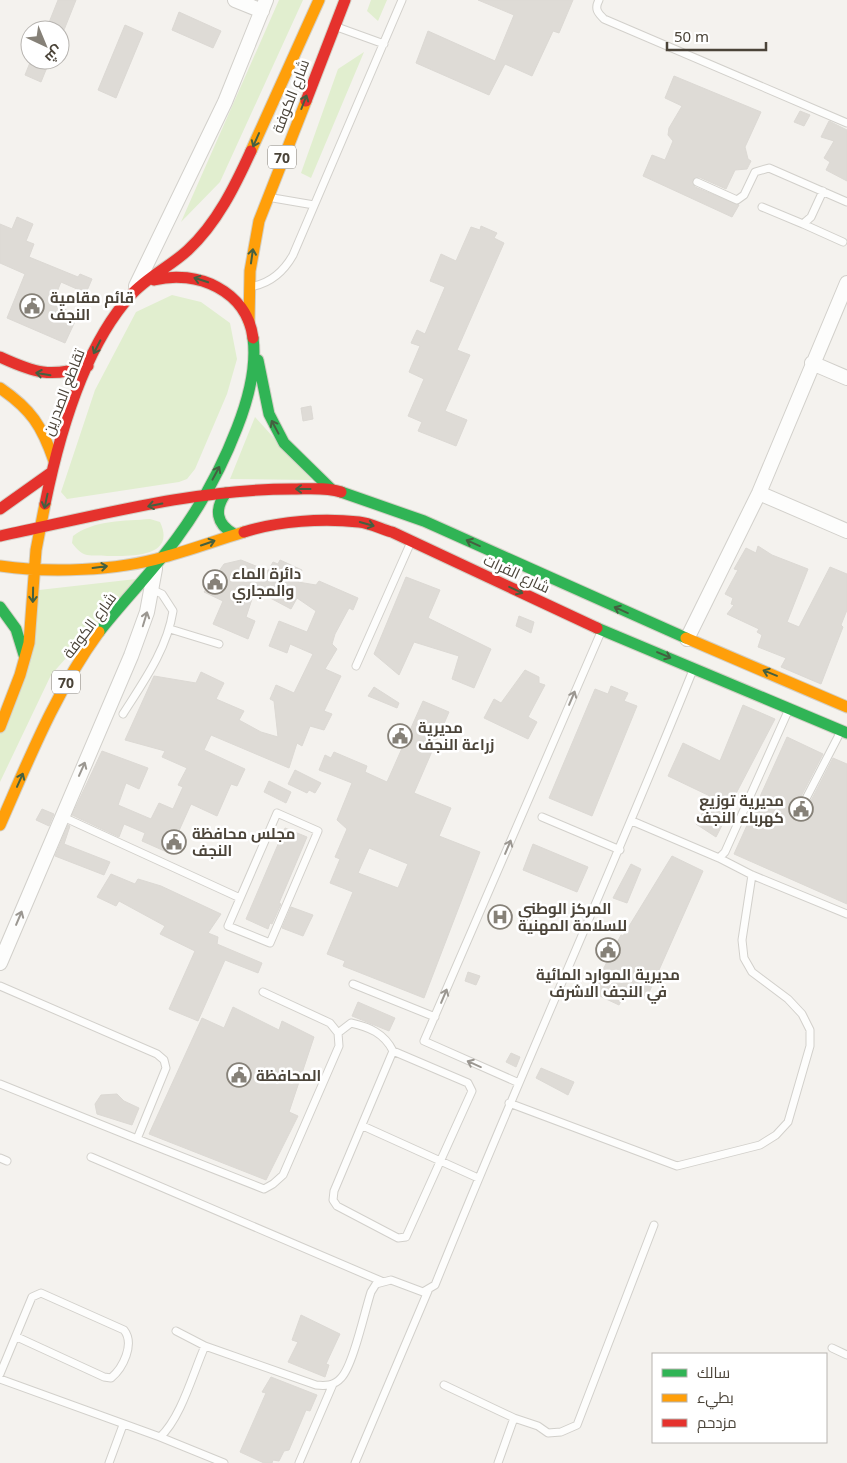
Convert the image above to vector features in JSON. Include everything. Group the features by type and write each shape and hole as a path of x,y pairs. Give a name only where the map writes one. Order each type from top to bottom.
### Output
{"main road":[{"name":"شارع الكوفة","path":"148,282 188,250 221,211 234,188 319,0"},
{"name":"شارع الكوفة","path":"249,322 249,288 254,246 267,197 345,0"},
{"path":"148,282 168,276 187,275 206,281 229,296 238,305 249,322"},
{"name":"تقاطع الصدرين","path":"40,529 53,467 69,413 88,366 108,328 132,294 148,282"},
{"name":"70","path":"158,562 192,517 203,498 241,416 254,359 254,342 249,322"},
{"path":"254,342 269,414 284,443 330,489"},
{"path":"0,357 32,372 48,376 88,366"},
{"path":"0,388 34,415 42,426 53,467 0,509"},
{"name":"شارع الفرات","path":"0,536 155,504 226,493 274,489 330,489 424,520 687,639 845,706"},
{"path":"226,493 217,508 217,516 220,524 234,534"},
{"name":"شارع الفرات","path":"0,566 34,571 158,562 234,534 275,524 325,520 360,522 392,532 601,630 694,667 840,730"},
{"name":"70","path":"0,727 25,659 31,627 34,571 40,529"},
{"name":"شارع الكوفة","path":"0,825 56,701 70,675 105,624 158,562"},
{"path":"0,607 9,616 19,633 25,659"},
{"path":"789,708 794,698 794,683"},
{"path":"840,730 830,719 832,711 845,706"}],"street":[{"path":"132,294 225,102 264,5 235,0"},
{"path":"687,639 759,493 847,283"},
{"path":"812,363 847,378"},
{"path":"759,493 847,531"},
{"path":"0,963 61,816 131,656 152,590 158,562"}],"lane":[{"path":"249,288 264,284 286,267 402,0"},
{"path":"599,0 596,5 597,12 604,19 847,122"},
{"path":"334,26 384,44"},
{"path":"697,182 737,200 744,195 755,172 769,168 847,202"},
{"path":"803,224 811,217 823,191"},
{"path":"267,197 314,205"},
{"path":"762,207 843,242"},
{"path":"356,666 411,541"},
{"path":"123,714 159,655 170,629 173,610 162,594 152,590"},
{"path":"170,629 219,644"},
{"path":"519,1083 424,1041 601,630"},
{"path":"355,1463 428,1291 436,1286 509,1103 620,850 694,667"},
{"path":"719,858 725,852 789,708"},
{"path":"797,816 840,730"},
{"path":"277,813 318,831 270,943 228,926 240,898 277,813"},
{"path":"61,816 240,898"},
{"path":"542,817 620,850"},
{"path":"632,821 847,914"},
{"path":"509,1103 676,1166 760,1146 776,1135 788,1122 810,1046 810,1030 802,1014 788,999 752,972 744,958 742,940 752,874"},
{"path":"353,984 435,1017"},
{"path":"0,986 157,1054 164,1060 166,1068 137,1139"},
{"path":"0,1084 264,1189 283,1175 339,1046 338,1033 330,1023 263,992"},
{"path":"338,1033 351,1023 363,1026 381,1034 388,1040 393,1051 468,1083 472,1091 406,1237 398,1238 337,1206 333,1200 334,1191 393,1051"},
{"path":"362,1126 478,1178"},
{"path":"91,1157 381,1281 391,1280 419,1290 428,1291"},
{"path":"444,1385 514,1418 538,1426 548,1433 561,1432 577,1425 654,1225"},
{"path":"299,1463 333,1384 346,1373 371,1292 381,1281"},
{"path":"0,1374 17,1338 32,1297 41,1293 124,1330 129,1337 130,1346 117,1373 111,1378 104,1377 17,1338"},
{"path":"176,1331 205,1346 316,1385 333,1384"},
{"path":"160,1437 167,1430 179,1407 205,1346"},
{"path":"832,1348 847,1355"},
{"path":"0,1379 160,1437 224,1463"},
{"path":"498,1463 514,1418"},
{"path":"110,1463 123,1425"}],"green space":[{"path":"279,0 303,0 220,182 181,222"},
{"path":"371,0 387,0 378,21 367,11"},
{"path":"364,52 311,178 301,173 338,69"},
{"path":"172,295 201,302 230,323 237,359 227,394 195,469 187,479 179,482 67,499 61,492 95,390 136,312"},
{"path":"255,417 312,480 230,479"},
{"path":"150,519 160,522 164,534 162,542 157,549 148,552 127,556 89,555 80,552 72,543 73,536 90,527 110,522"},
{"path":"136,579 51,675 0,782 0,727 39,590"}],"building":[{"path":"58,0 76,0 68,20 50,20"},
{"path":"478,0 573,0 559,33 553,31 532,76 505,64 489,95 416,63 428,31 495,61 514,15"},
{"path":"179,12 221,31 213,48 172,30"},
{"path":"125,25 143,33 116,98 98,90"},
{"path":"27,70 46,70 41,82 25,75"},
{"path":"674,76 761,112 745,147 748,159 751,161 747,169 735,170 726,189 699,177 692,180 695,187 739,205 732,217 643,176 652,155 665,160 673,141 668,135 669,128 682,106 665,98"},
{"path":"800,111 810,115 804,126 794,122"},
{"path":"829,121 847,130 847,181 826,170 830,162 824,158 834,141 821,137"},
{"path":"17,217 33,224 26,241 34,244 29,257 78,277 80,274 92,279 86,293 61,282 52,304 78,315 65,343 7,318 25,274 0,263 0,224 12,229"},
{"path":"481,226 497,233 494,238 504,243 457,350 470,355 445,411 467,420 456,446 418,431 422,422 408,416 424,379 409,372 420,346 411,343 417,330 425,334 445,287 430,281 441,254 456,261 471,227 480,230"},
{"path":"311,406 313,419 303,421 301,408"},
{"path":"758,546 772,555 808,569 787,622 799,627 830,567 847,574 847,610 841,625 843,627 821,684 781,667 786,658 758,647 762,635 757,632 759,629 727,614 734,605 731,604 733,598 725,594 738,570 734,569 746,548 756,553"},
{"path":"241,560 268,571 273,562 278,564 280,560 302,570 298,582 316,585 319,581 358,598 353,610 349,608 335,634 332,644 337,649 325,669 341,676 324,711 332,714 324,730 310,726 302,746 297,743 289,768 211,735 204,750 245,769 237,786 231,784 217,816 191,804 169,853 142,841 145,833 124,824 119,837 72,815 102,751 148,768 139,789 126,783 118,805 151,819 159,803 173,809 183,787 178,785 187,768 162,757 165,751 125,740 154,676 196,683 201,672 224,683 216,699 244,711 239,720 261,732 278,737 274,701 270,699 276,685 294,693 313,654 290,644 287,653 269,646 279,621 307,632 316,611 297,598 291,609 255,590 246,617 255,621 248,639 213,624 223,601 204,592 224,564"},
{"path":"406,577 440,590 428,618 491,649 474,688 452,679 459,656 414,642 399,675 374,654"},
{"path":"519,616 534,622 531,633 516,626"},
{"path":"525,670 539,677 539,683 545,685 528,717 537,722 528,739 484,718 494,699 501,703"},
{"path":"611,686 628,693 624,701 637,706 592,816 549,798 595,689 608,694"},
{"path":"374,687 399,703 397,708 368,696"},
{"path":"423,701 449,712 414,793 451,808 439,836 480,852 424,998 343,966 345,961 327,954 353,892 330,883 340,859 335,857 347,829 337,820 352,783 319,770 325,755 331,758 334,752 367,766 365,772 387,782","holes":["369,848 408,864 398,888 358,873"]},
{"path":"743,705 775,719 729,807 731,808 716,837 696,824 712,797 668,776 683,743 720,761"},
{"name":"مديرية توزيع كهرباء النجف","path":"787,737 823,754 792,814 795,821 802,818 833,758 847,764 847,904 734,854"},
{"path":"295,770 321,783 315,793 309,790 307,793 288,784"},
{"path":"269,781 291,792 286,803 264,792"},
{"path":"42,809 54,814 49,826 36,820"},
{"path":"68,825 70,826 64,844 110,862 104,875 55,856"},
{"path":"285,828 307,837 279,903 281,904 268,929 246,919"},
{"path":"533,844 588,867 577,892 523,870"},
{"path":"672,856 703,871 647,997 628,988 619,1005 589,991 593,981 596,983 621,935 623,936"},
{"path":"631,864 641,869 627,903 613,898"},
{"path":"111,874 135,884 138,879 161,886 221,914 208,933 218,937 217,944 262,963 258,973 225,960 198,1021 169,1009 195,951 160,934 165,926 119,901 116,906 97,897"},
{"path":"291,907 313,915 303,936 282,928"},
{"path":"468,972 480,976 476,985 465,981"},
{"path":"358,1002 395,1018 389,1031 352,1016"},
{"name":"المحافظة","path":"233,1007 279,1030 282,1021 314,1037 289,1112 298,1116 266,1180 149,1134 202,1018 224,1028"},
{"path":"511,1053 520,1057 516,1067 506,1062"},
{"path":"541,1068 574,1082 568,1095 536,1078"},
{"path":"117,1094 124,1101 139,1108 132,1125 97,1114 95,1104 101,1095"},
{"path":"301,1315 340,1334 326,1364 329,1365 325,1377 288,1362 298,1342 292,1340"},
{"path":"271,1377 317,1395 310,1411 306,1410 289,1450 284,1451 279,1461 273,1460 272,1463 264,1463 240,1452 266,1393 262,1392"}],"traffic: fast":[{"path":"99,632 168,550 195,512 211,485 231,443 248,395 254,361 253,338"},
{"path":"258,360 269,414 284,443 331,489"},
{"path":"341,492 424,521 686,638"},
{"path":"226,493 220,505 219,516 223,526 234,534"},
{"path":"0,607 16,629 24,655"},
{"path":"597,628 847,733"}],"traffic: slow":[{"path":"251,151 319,0"},
{"path":"249,322 250,271 259,221 306,101"},
{"path":"0,388 20,403 34,419 45,438 54,461"},
{"path":"0,727 20,675 29,643 36,550 45,504"},
{"path":"0,566 40,570 104,568 145,562 244,532"},
{"path":"0,825 56,702 99,632"},
{"path":"686,638 847,707"}],"traffic: jam":[{"path":"306,101 345,0"},
{"path":"45,504 58,450 75,394 99,340 114,316 131,295 188,250 208,228 232,191 251,151"},
{"path":"154,280 170,277 187,278 203,281 217,287 230,296 241,308 249,322 253,338"},
{"path":"0,357 23,367 43,372 63,372 88,366"},
{"path":"0,509 52,472"},
{"path":"0,536 145,505 219,494 255,490 311,489 329,489 341,492"},
{"path":"244,532 272,525 301,521 330,520 367,524 392,532 597,628"}],"place":[{"name":"قائم مقامية النجف","path":"32,306"},
{"name":"دائرة الماء والمجاري","path":"215,582"},
{"name":"مديرية زراعة النجف","path":"400,736"},
{"name":"مديرية توزيع كهرباء النجف","path":"801,809"},
{"name":"مجلس محافظة النجف","path":"174,842"},
{"name":"المركز الوطني للسلامة المهنية","path":"500,917"},
{"name":"مديرية الموارد المائية في النجف الاشرف","path":"608,950"},
{"name":"المحافظة","path":"239,1075"}]}
